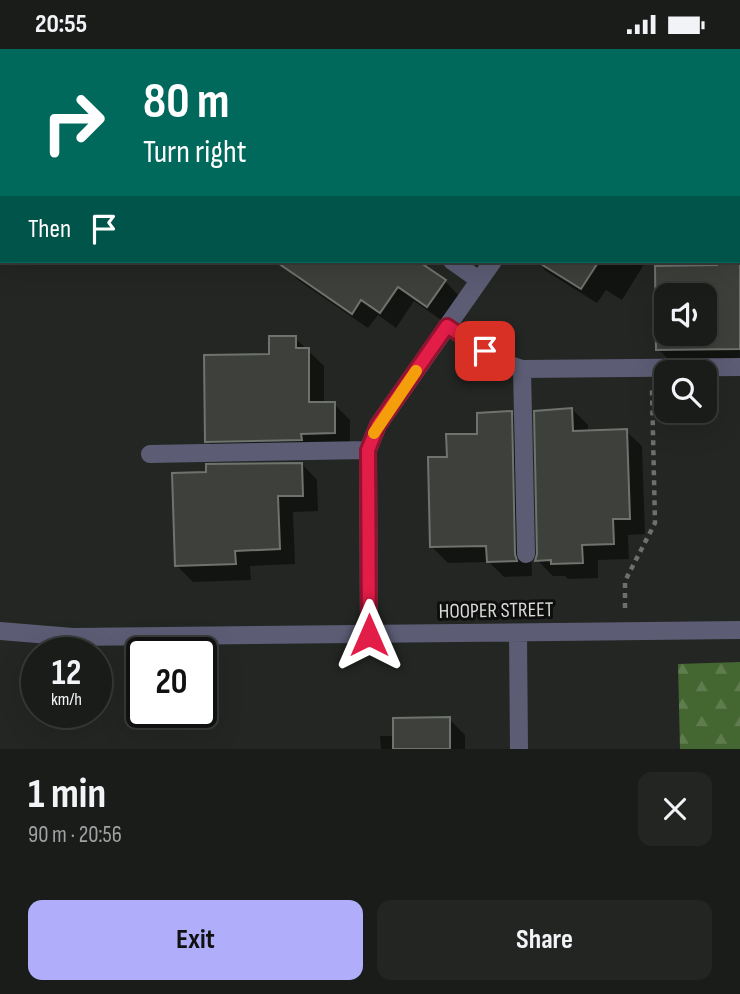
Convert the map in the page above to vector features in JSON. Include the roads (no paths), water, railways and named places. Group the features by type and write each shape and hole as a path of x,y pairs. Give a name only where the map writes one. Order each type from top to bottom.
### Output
{"street":[{"path":"455,263 479,280"},
{"path":"369,635 368,450 378,425 492,263"},
{"path":"447,326 504,363 522,369 740,367"},
{"path":"522,369 526,554"},
{"path":"150,454 368,450"},
{"name":"HOOPER STREET","path":"0,631 73,637 740,630"},
{"path":"518,633 519,749"}]}
